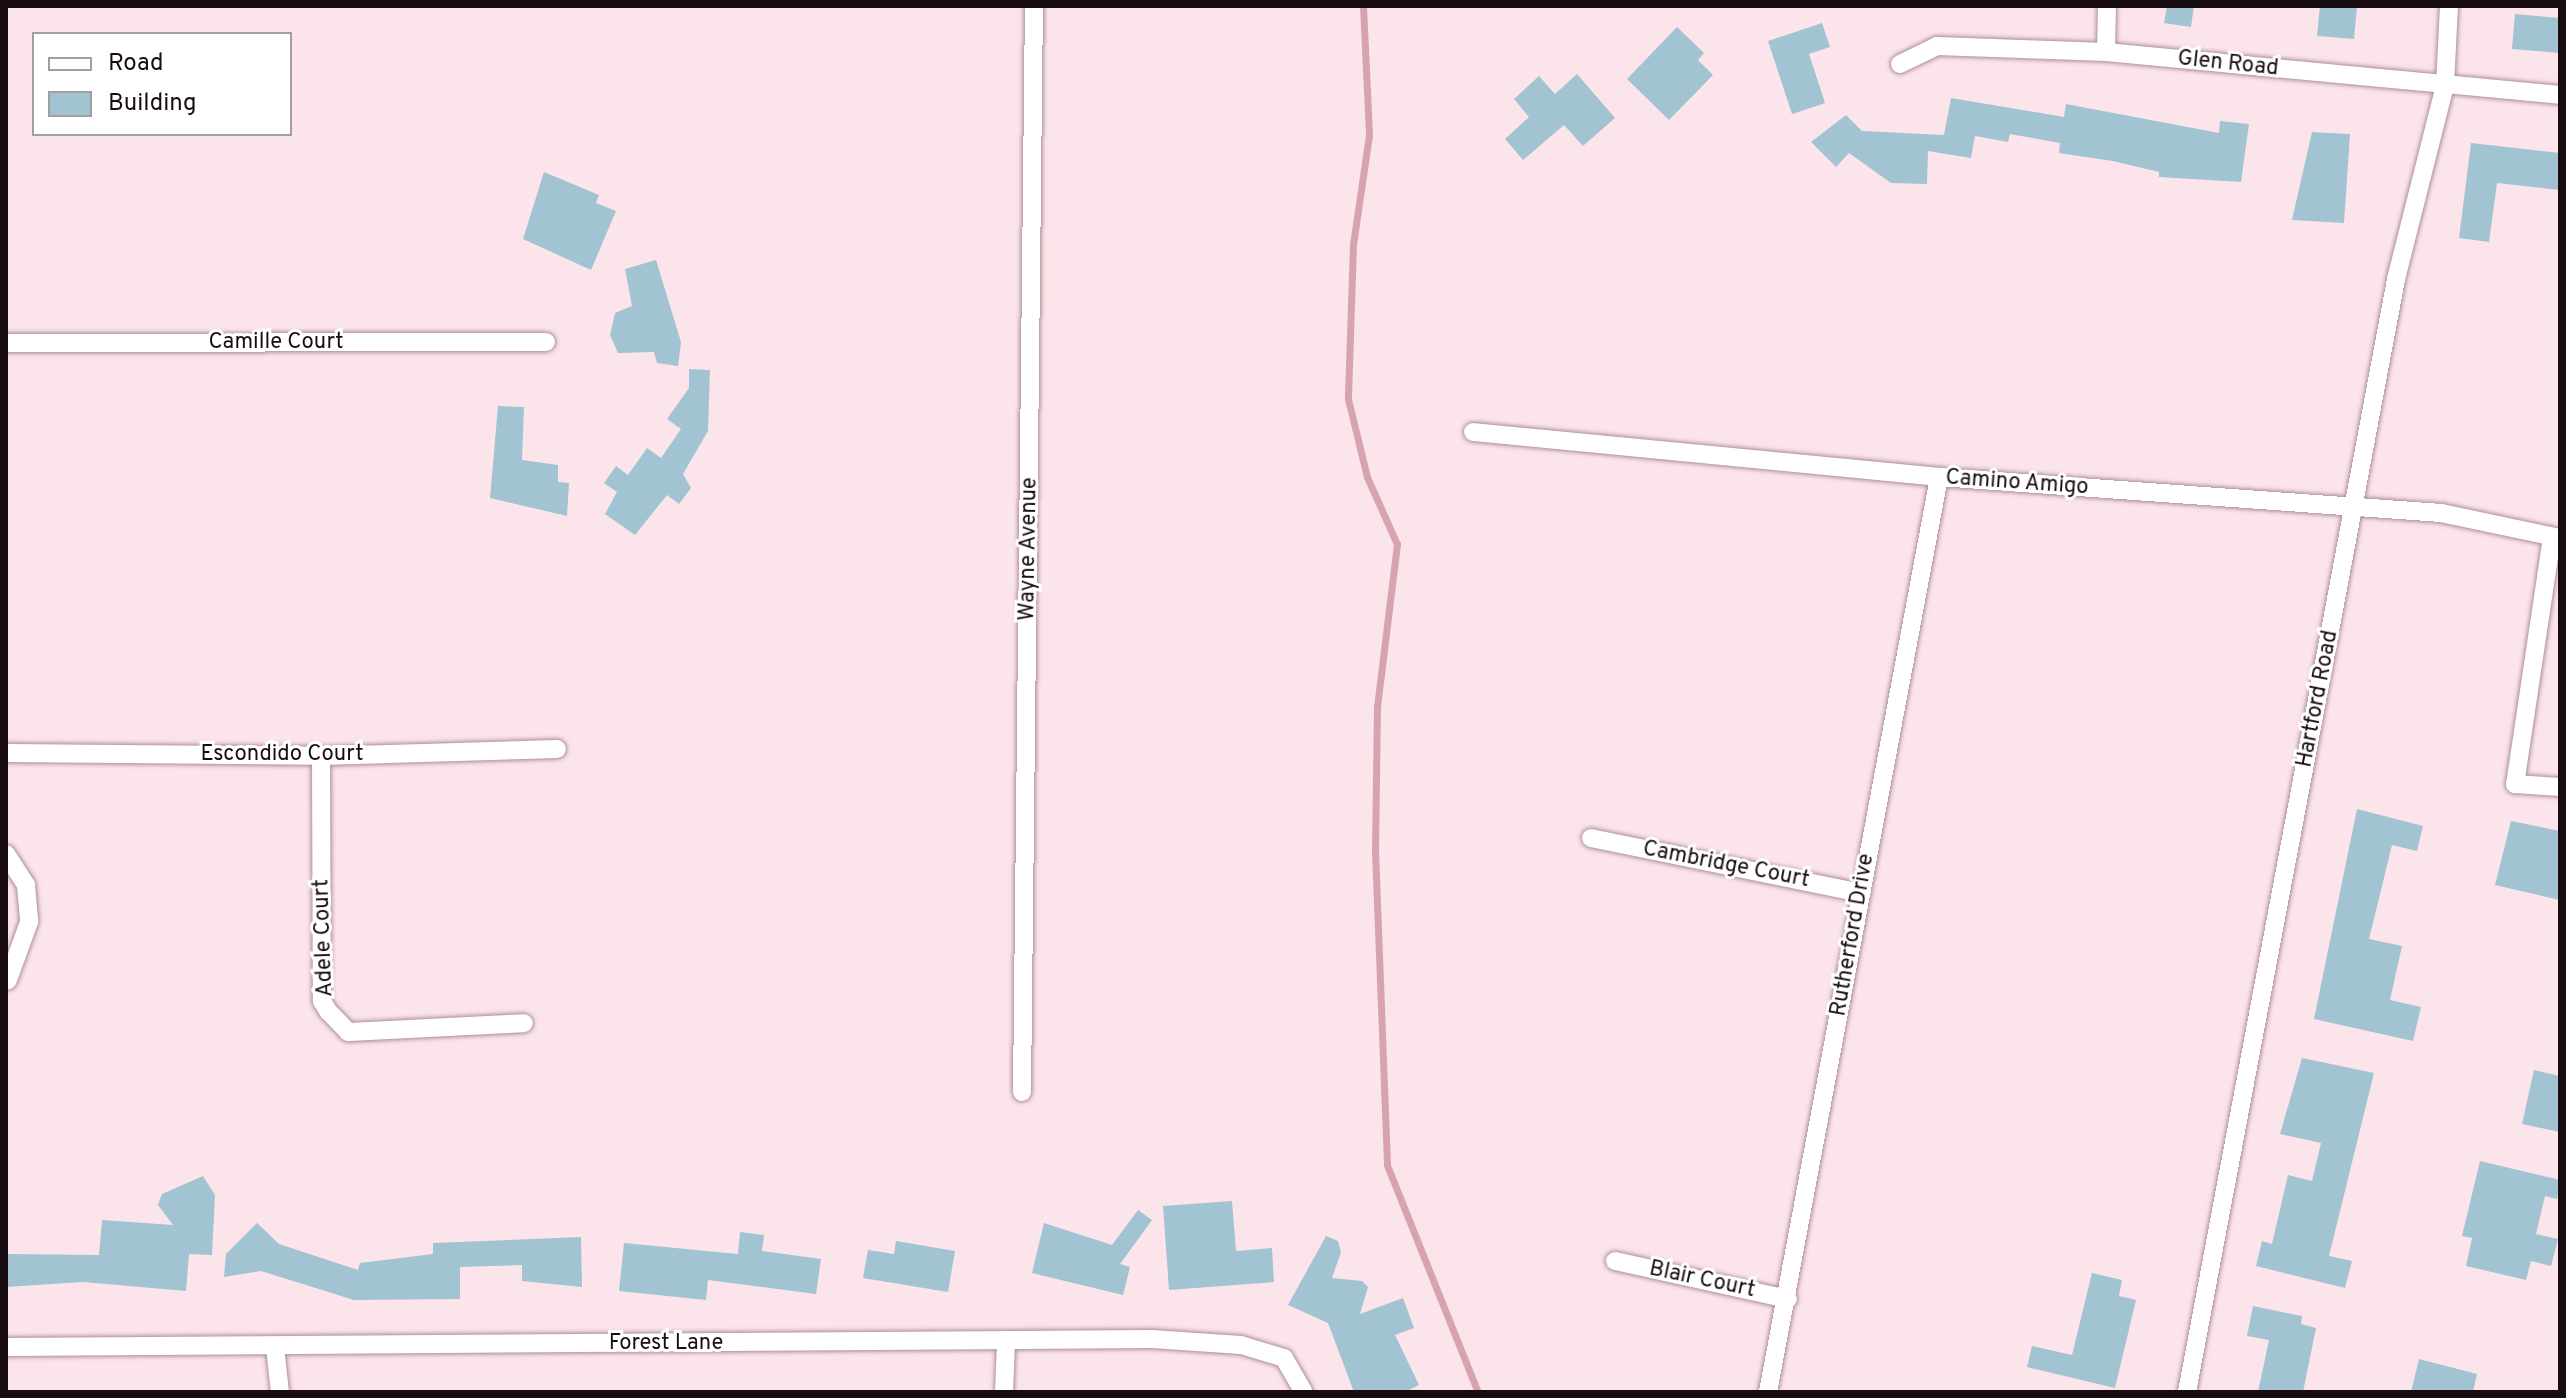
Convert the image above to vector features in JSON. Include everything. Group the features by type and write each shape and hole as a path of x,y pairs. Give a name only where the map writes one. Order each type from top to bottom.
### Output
{"street":[{"name":"Wayne Avenue","path":"1022,1092 1034,6"},
{"path":"2106,52 2107,6"},
{"name":"Hartford Road","path":"2187,1392 2396,279 2445,85 2449,6"},
{"name":"Glen Road","path":"1900,64 1937,46 2106,52 2560,95"},
{"name":"Camille Court","path":"6,343 546,342"},
{"name":"Camino Amigo","path":"1473,432 1939,477 2441,513 2556,538"},
{"name":"Rutherford Drive","path":"1768,1392 1788,1299 1939,477"},
{"path":"2556,538 2515,784 2560,787"},
{"name":"Escondido Court","path":"6,753 321,756 557,749"},
{"name":"Adele Court","path":"321,756 322,1001 328,1011 348,1032 524,1023"},
{"name":"Cambridge Court","path":"1591,838 1861,893"},
{"path":"6,854 26,885 29,922 8,980"},
{"name":"Blair Court","path":"1615,1261 1788,1299"},
{"path":"1004,1392 1006,1342"},
{"name":"Forest Lane","path":"6,1347 1006,1342 1241,1345 1284,1358 1304,1392"},
{"path":"275,1347 280,1392"}],"building":[{"path":"2167,6 2194,6 2191,27 2164,23"},
{"path":"2320,6 2357,6 2354,39 2317,36"},
{"path":"2515,14 2560,18 2560,53 2512,49"},
{"path":"1822,23 1830,47 1809,54 1825,103 1792,114 1768,41"},
{"path":"1677,27 1704,53 1698,60 1713,75 1669,120 1627,79"},
{"path":"1577,74 1615,118 1583,146 1564,125 1523,160 1505,139 1529,117 1514,99 1539,76 1555,94"},
{"path":"1951,98 2064,117 2066,104 2219,133 2220,121 2249,124 2241,182 2159,177 2159,172 2059,153 2060,143 2010,134 2008,142 1975,136 1971,158 1928,151 1927,184 1891,183 1849,153 1836,167 1811,142 1846,115 1862,131 1944,135"},
{"path":"2312,132 2350,134 2344,223 2292,220"},
{"path":"2471,143 2560,153 2560,190 2497,183 2489,242 2459,238"},
{"path":"544,172 599,195 596,203 616,211 591,270 523,239"},
{"path":"656,260 681,342 678,366 657,363 654,352 618,353 610,335 615,313 632,306 625,269"},
{"path":"689,369 710,370 708,431 683,474 691,488 679,504 667,495 635,535 605,514 617,492 604,483 616,466 628,475 647,448 661,458 681,429 667,419 689,388"},
{"path":"498,406 524,407 522,460 558,465 558,482 569,483 567,516 490,498"},
{"path":"2357,809 2423,826 2417,851 2392,845 2369,939 2402,946 2390,1000 2421,1007 2413,1041 2314,1019"},
{"path":"2511,821 2560,831 2560,900 2495,885"},
{"path":"2302,1058 2374,1073 2329,1256 2352,1261 2345,1288 2256,1266 2262,1241 2272,1244 2288,1175 2312,1181 2321,1143 2280,1134"},
{"path":"2534,1070 2560,1076 2560,1132 2522,1124"},
{"path":"2480,1161 2560,1180 2557,1199 2545,1196 2536,1234 2558,1239 2551,1266 2531,1261 2526,1280 2466,1266 2472,1238 2462,1236"},
{"path":"203,1176 215,1195 212,1255 189,1254 186,1291 83,1282 6,1287 6,1254 99,1255 102,1220 173,1225 158,1205 162,1194"},
{"path":"1232,1201 1236,1251 1272,1248 1274,1282 1169,1290 1163,1206"},
{"path":"1138,1210 1152,1220 1120,1264 1130,1267 1123,1295 1032,1273 1044,1223 1112,1245"},
{"path":"257,1223 279,1244 358,1270 360,1263 433,1254 433,1243 581,1237 582,1287 522,1281 522,1265 460,1267 460,1299 354,1300 261,1271 224,1277 226,1254"},
{"path":"740,1232 764,1235 762,1251 821,1259 816,1294 708,1280 706,1300 619,1291 624,1243 738,1254"},
{"path":"1326,1236 1338,1241 1341,1252 1332,1278 1362,1281 1368,1287 1360,1314 1403,1298 1414,1328 1395,1335 1419,1385 1405,1392 1354,1392 1328,1323 1288,1305"},
{"path":"896,1241 955,1251 948,1292 863,1278 868,1250 894,1254"},
{"path":"2092,1273 2122,1280 2119,1296 2136,1300 2115,1388 2027,1367 2032,1346 2072,1355"},
{"path":"2253,1306 2302,1316 2301,1324 2316,1328 2303,1392 2258,1392 2269,1340 2247,1336"},
{"path":"2419,1359 2477,1374 2473,1392 2411,1392"}],"waterway":[{"path":"1363,6 1369,135 1353,245 1348,399 1367,477 1397,544 1377,706 1375,851 1387,1165 1478,1392"}]}
